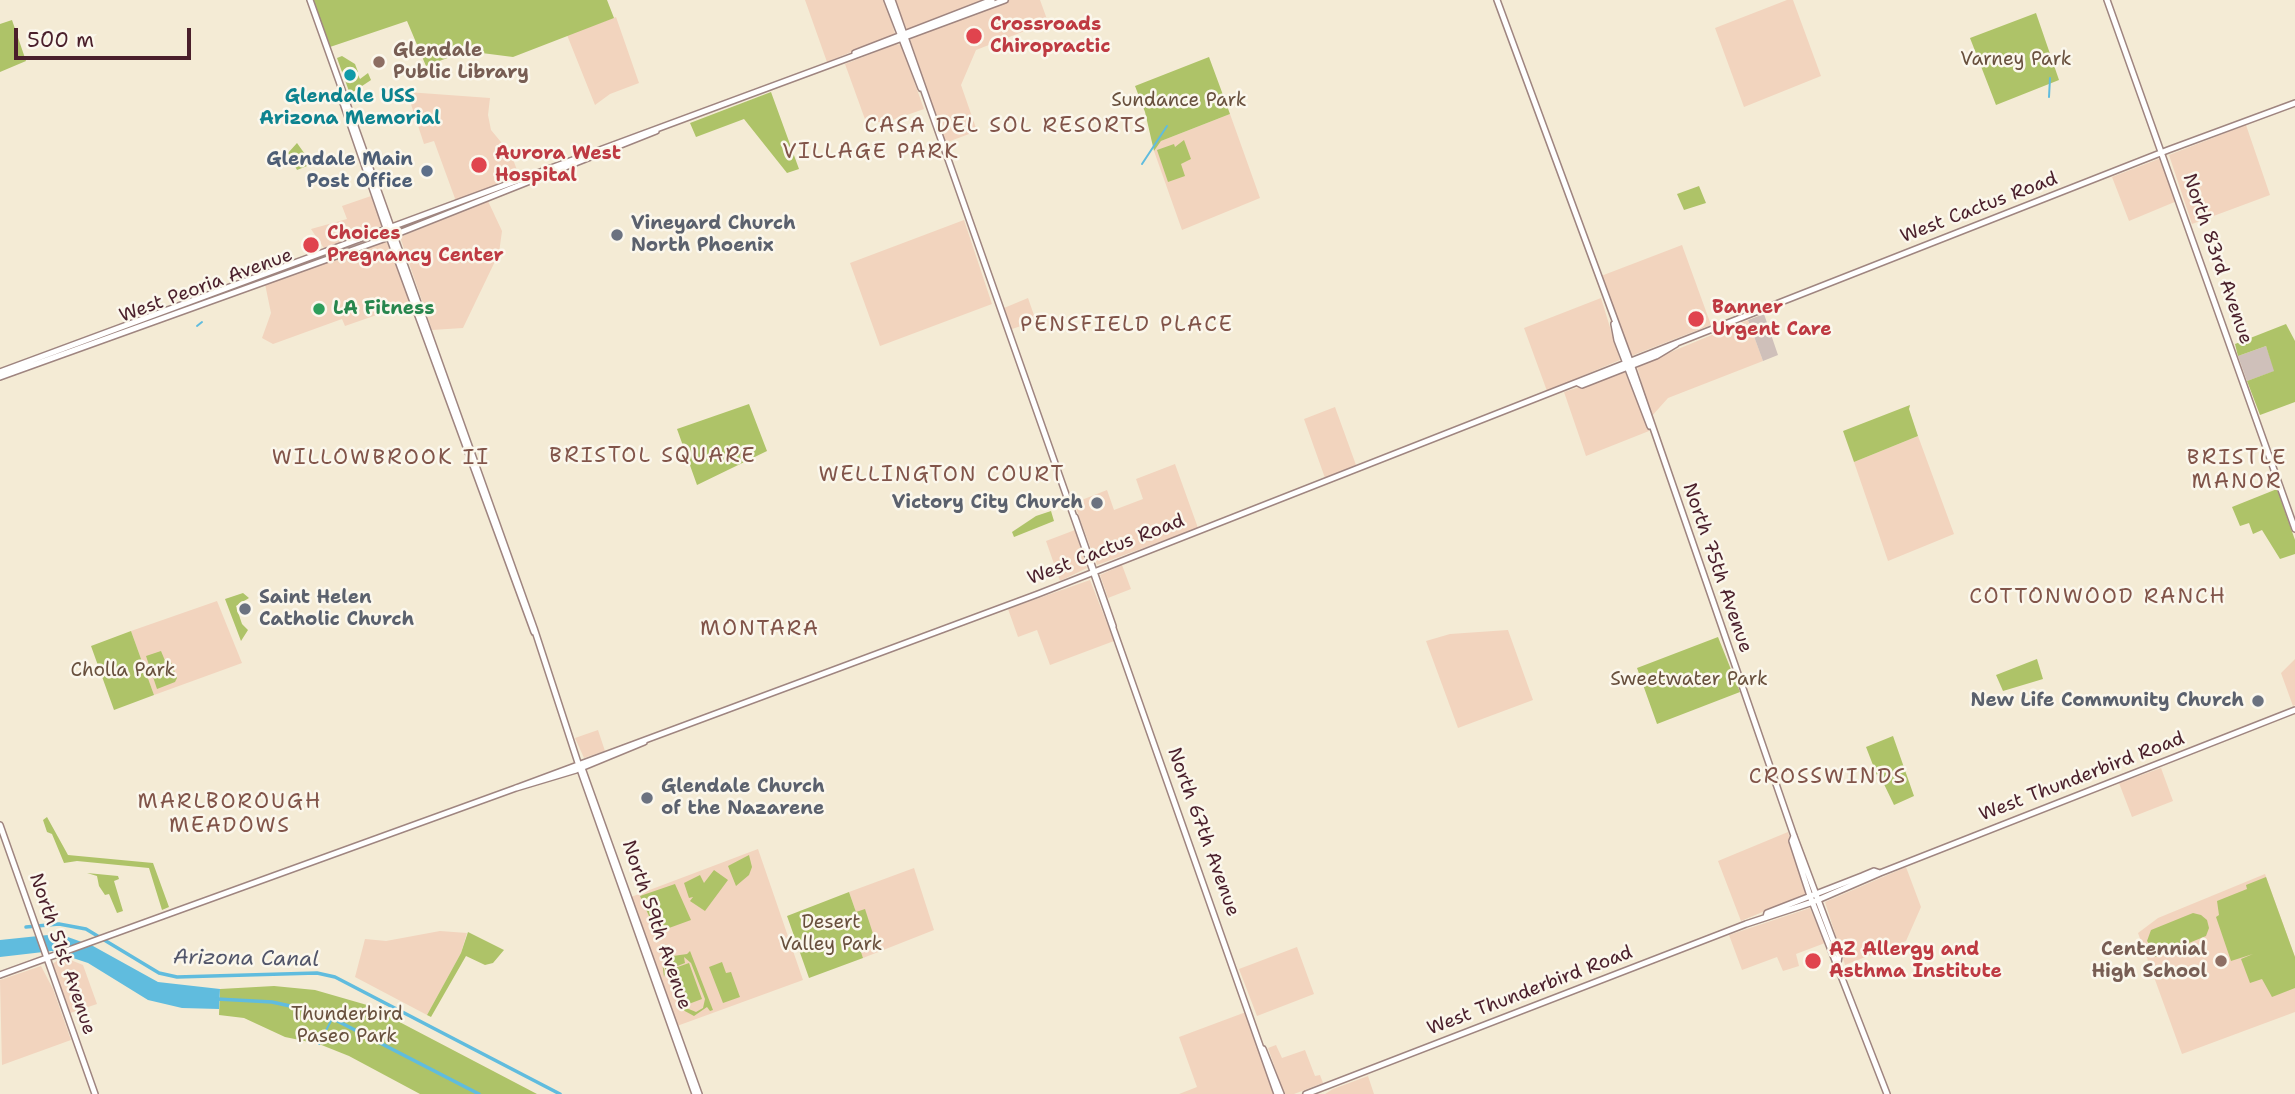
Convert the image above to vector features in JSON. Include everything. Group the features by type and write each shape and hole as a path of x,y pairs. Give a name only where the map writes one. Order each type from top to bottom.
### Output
{"main road":[{"name":"North 59th Avenue","path":"310,0 344,100 381,192 391,233"},
{"name":"North 67th Avenue","path":"889,0 1279,1094"},
{"name":"West Peoria Avenue","path":"441,214 992,0"},
{"name":"West Peoria Avenue","path":"902,37 1005,0"},
{"name":"North 75th Avenue","path":"1497,0 1651,426 1794,836 1792,841 1815,898 1827,942 1838,962 1887,1094"},
{"name":"North 83rd Avenue","path":"2107,0 2164,152 2295,529"},
{"name":"North 59th Avenue","path":"344,100 367,174 391,233 534,632 645,955 697,1094"},
{"name":"West Cactus Road","path":"0,975 54,953 581,766 1094,572 1578,383 1668,351 1676,344 2295,103"},
{"name":"West Peoria Avenue","path":"0,375 560,171 656,131"},
{"path":"560,171 586,156"},
{"path":"367,174 381,192"},
{"name":"North 75th Avenue","path":"1628,364 1643,411 1651,426"},
{"name":"West Thunderbird Road","path":"1306,1094 2295,710"},
{"name":"North 59th Avenue","path":"581,766 652,960 697,1094"},
{"name":"North 51st Avenue","path":"0,825 95,1094"},
{"name":"West Cactus Road","path":"46,956 61,955 109,935"},
{"path":"645,955 652,960"}],"shaded area":[{"path":"805,0 885,0 895,34 827,62"},
{"path":"894,0 983,0 907,30"},
{"path":"1009,0 1040,0 1048,22 976,50 961,85 977,131 945,143 910,39"},
{"path":"1793,0 1821,76 1744,107 1715,28"},
{"path":"616,17 639,83 610,94 595,105 567,35"},
{"path":"896,44 901,45 924,109 887,122 866,122 845,64"},
{"name":"Aurora West Hospital","path":"407,92 490,98 488,115 491,130 511,154 520,178 457,204 434,141 424,144"},
{"path":"1230,114 1260,198 1182,230 1154,151 1161,141"},
{"path":"2246,125 2270,195 2192,224 2169,155"},
{"path":"2161,158 2177,201 2129,221 2112,177"},
{"path":"371,196 383,229 325,250 311,229 347,219 342,206"},
{"path":"488,201 502,231 499,253 463,328 432,330 400,237"},
{"path":"964,220 992,304 880,346 850,263"},
{"path":"385,241 390,246 411,303 345,326 342,319 273,344 262,338 271,313 265,284"},
{"path":"1682,245 1711,325 1631,356 1601,276"},
{"path":"1028,298 1036,321 1012,329 1004,308"},
{"path":"1601,298 1620,360 1547,391 1524,328"},
{"path":"1764,314 1778,355 1763,361 1748,320"},
{"path":"1748,320 1763,361 1668,398 1651,417 1637,366"},
{"path":"2266,346 2275,371 2247,381 2238,356"},
{"path":"1625,372 1649,431 1586,456 1564,392"},
{"path":"1335,407 1356,465 1325,478 1304,419"},
{"path":"1918,436 1954,534 1888,561 1854,462"},
{"path":"1175,464 1198,528 1097,565 1074,503 1107,490 1114,510 1143,499 1136,479"},
{"path":"1075,530 1087,568 1060,581 1046,541"},
{"path":"1122,565 1131,589 1108,598 1100,575"},
{"path":"1090,580 1114,641 1050,665 1037,630 1018,637 1008,609"},
{"path":"217,601 242,663 154,695 131,631"},
{"path":"1508,630 1533,700 1458,728 1426,641 1450,634"},
{"path":"2295,659 2295,705 2293,706 2281,673"},
{"path":"598,730 605,751 584,758 575,738"},
{"path":"2161,768 2173,801 2132,817 2119,783"},
{"path":"1788,832 1806,894 1741,921 1718,861"},
{"path":"758,849 803,980 677,1026 631,897"},
{"path":"1906,867 1921,907 1906,941 1845,965 1825,902"},
{"path":"914,868 934,930 863,958 859,949 876,943 867,920 856,912 849,892"},
{"name":"Centennial High School","path":"2265,874 2295,957 2295,1012 2182,1054 2138,933 2158,918"},
{"path":"1810,908 1825,943 1796,954 1799,966 1783,971 1777,957 1742,970 1729,935"},
{"path":"440,931 467,933 461,953 427,1015 355,977 365,939 386,941"},
{"path":"1297,947 1314,994 1257,1016 1239,969"},
{"path":"63,957 83,965 97,1004 70,1013 52,964"},
{"path":"41,966 53,989 71,1040 2,1065 0,980"},
{"path":"1246,1012 1274,1094 1179,1094 1197,1087 1179,1037"},
{"path":"1276,1045 1282,1058 1305,1050 1315,1076 1320,1075 1323,1083 1294,1094 1284,1094 1268,1048"},
{"path":"1368,1076 1374,1094 1325,1094 1333,1089"}],"green space":[{"path":"313,0 607,0 614,18 513,57 466,51 426,66 407,21 330,47"},
{"name":"Varney Park","path":"2036,13 2059,80 1996,105 1970,38"},
{"path":"12,20 26,61 0,72 0,24"},
{"path":"342,56 355,64 358,72 352,75 358,75 360,79 368,73 371,80 350,94 337,58"},
{"name":"Sundance Park","path":"1209,57 1230,114 1161,141 1154,151 1145,112 1135,86"},
{"path":"771,92 799,169 787,173 744,119 696,137 690,123"},
{"path":"1184,140 1191,159 1181,164 1185,176 1168,182 1157,150 1174,144 1175,147"},
{"path":"297,143 312,164 297,170 288,153"},
{"path":"1699,186 1706,203 1684,210 1677,194"},
{"path":"2286,324 2295,341 2295,402 2260,415 2247,381 2274,371 2266,346 2238,356 2235,344"},
{"path":"749,404 767,451 697,485 677,429"},
{"path":"1910,405 1918,436 1854,462 1843,431"},
{"path":"2277,489 2295,540 2295,554 2280,559 2262,530 2253,534 2249,523 2240,526 2232,507"},
{"path":"1051,511 1054,521 1014,537 1012,532 1036,516"},
{"path":"243,593 249,598 236,606 242,624 248,630 241,641 225,599"},
{"name":"Cholla Park","path":"131,631 154,695 114,710 91,646"},
{"name":"Sweetwater Park","path":"1718,637 1740,692 1657,724 1637,668"},
{"path":"161,651 166,663 171,662 177,678 175,682 157,689 146,656"},
{"path":"2037,659 2043,679 2003,691 1996,675"},
{"path":"1893,736 1914,796 1894,805 1882,780 1878,778 1866,747"},
{"path":"47,817 68,855 153,863 169,907 162,910 149,868 77,861 64,863 52,834 47,832 43,820"},
{"path":"749,855 752,867 749,875 736,886 728,866"},
{"path":"714,870 728,880 705,911 690,901 693,897 689,898 684,883 700,875 704,883"},
{"path":"87,873 118,876 119,879 114,881 123,911 117,913 109,894 105,895 99,886 97,876"},
{"path":"2266,877 2295,957 2295,988 2272,997 2262,979 2250,983 2241,959 2253,954 2231,961 2216,917 2219,915 2217,901 2247,889 2246,885"},
{"path":"675,884 691,920 669,928 649,916 640,896"},
{"name":"Desert Valley Park","path":"849,892 856,912 865,909 876,943 860,949 863,958 809,978 787,916"},
{"path":"2193,913 2207,920 2209,928 2206,936 2155,957 2156,953 2147,941 2151,930"},
{"path":"468,932 504,950 493,963 485,965 466,956 431,1017 427,1015 461,953"},
{"path":"690,951 713,1010 710,1011 707,1007 694,1016 681,1009 666,969 665,973 665,961 666,966 673,956","holes":["684,957 691,963 705,999 703,1008 696,1012 684,1007 671,972 672,962 675,967 685,963"]},
{"path":"722,962 726,973 731,972 740,997 723,1003 709,967"},
{"path":"689,963 702,999 686,1005 672,969"},
{"name":"Thunderbird Paseo Park","path":"274,986 315,990 367,1005 537,1094 420,1094 349,1056 319,1044 285,1037 244,1018 219,1015 220,989"}],"water":[{"path":"65,936 93,946 158,982 220,989 219,1009 182,1008 148,1000 88,963 52,951 0,957 0,940"}],"waterway":[{"path":"2049,97 2050,78"},
{"path":"1142,164 1167,126"},
{"path":"197,326 202,322"},
{"name":"Arizona Canal","path":"26,927 59,924 86,929 159,973 177,977 317,973 335,977 560,1094"},
{"path":"217,999 272,1002 322,1013 479,1094"},
{"path":"319,1044 333,1017"}],"place":[{"name":"Crossroads Chiropractic","path":"974,36"},
{"name":"Glendale Public Library","path":"379,62"},
{"name":"Glendale USS Arizona Memorial","path":"350,75"},
{"name":"Aurora West Hospital","path":"479,165"},
{"name":"Glendale Main Post Office","path":"427,171"},
{"name":"Vineyard Church North Phoenix","path":"617,235"},
{"name":"Choices Pregnancy Center","path":"311,245"},
{"name":"LA Fitness","path":"319,309"},
{"name":"Banner Urgent Care","path":"1696,319"},
{"name":"Victory City Church","path":"1097,503"},
{"name":"Saint Helen Catholic Church","path":"245,609"},
{"name":"New Life Community Church","path":"2258,701"},
{"name":"Glendale Church of the Nazarene","path":"647,798"},
{"name":"AZ Allergy and Asthma Institute","path":"1813,961"},
{"name":"Centennial High School","path":"2221,961"}],"district":[{"name":"CASA DEL SOL RESORTS","path":"1006,127"},
{"name":"VILLAGE PARK","path":"871,153"},
{"name":"PENSFIELD PLACE","path":"1127,326"},
{"name":"BRISTOL SQUARE","path":"653,457"},
{"name":"WILLOWBROOK II","path":"381,459"},
{"name":"BRISTLE MANOR","path":"2237,471"},
{"name":"WELLINGTON COURT","path":"942,476"},
{"name":"COTTONWOOD RANCH","path":"2098,598"},
{"name":"MONTARA","path":"760,630"},
{"name":"CROSSWINDS","path":"1828,778"},
{"name":"MARLBOROUGH MEADOWS","path":"230,815"}]}
